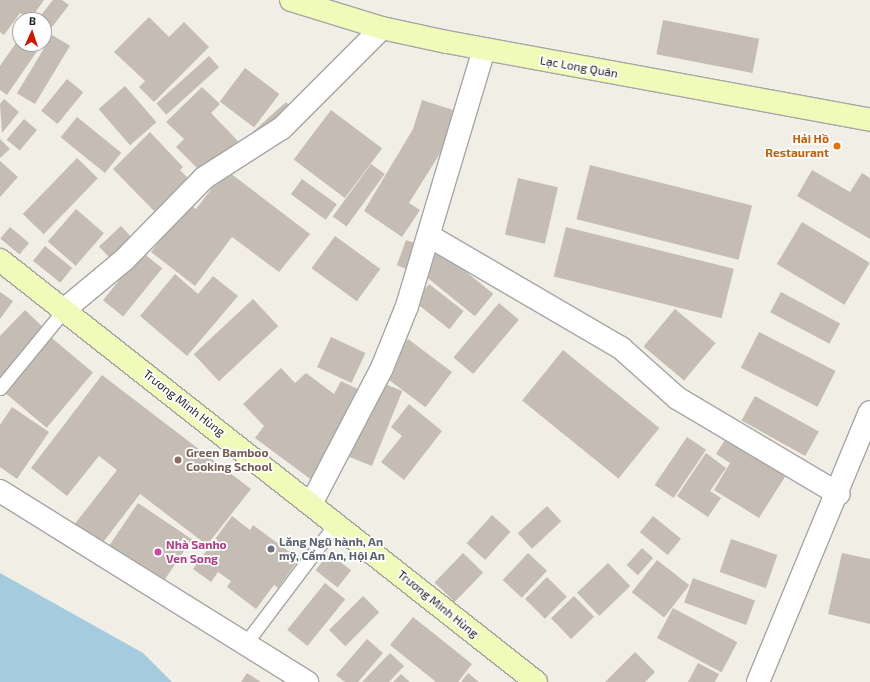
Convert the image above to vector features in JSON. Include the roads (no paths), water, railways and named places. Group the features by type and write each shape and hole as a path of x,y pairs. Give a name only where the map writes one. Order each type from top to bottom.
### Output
{"street":[{"name":"Lạc Long Quân","path":"291,0 382,28 484,49 870,120"},
{"path":"65,309 124,260 204,178 282,128 382,28"},
{"path":"312,502 382,368 430,237 484,49"},
{"path":"430,237 621,348 677,398 839,494"},
{"name":"Trương Minh Hùng","path":"0,260 312,502 536,682"},
{"path":"758,682 839,494 870,412"},
{"path":"0,491 307,682"}],"lane":[{"path":"0,388 65,309"},
{"path":"246,644 337,522"}],"water":[{"path":"0,573 143,653 172,682 0,682"}],"place":[{"name":"Hải Hồ Restaurant","path":"837,146"},
{"name":"Green Bamboo Cooking School","path":"178,460"},
{"name":"Lăng Ngũ hành, An mỹ, Cẩm An, Hội An","path":"271,549"},
{"name":"Nhà Sanho Ven Song","path":"158,552"}]}
